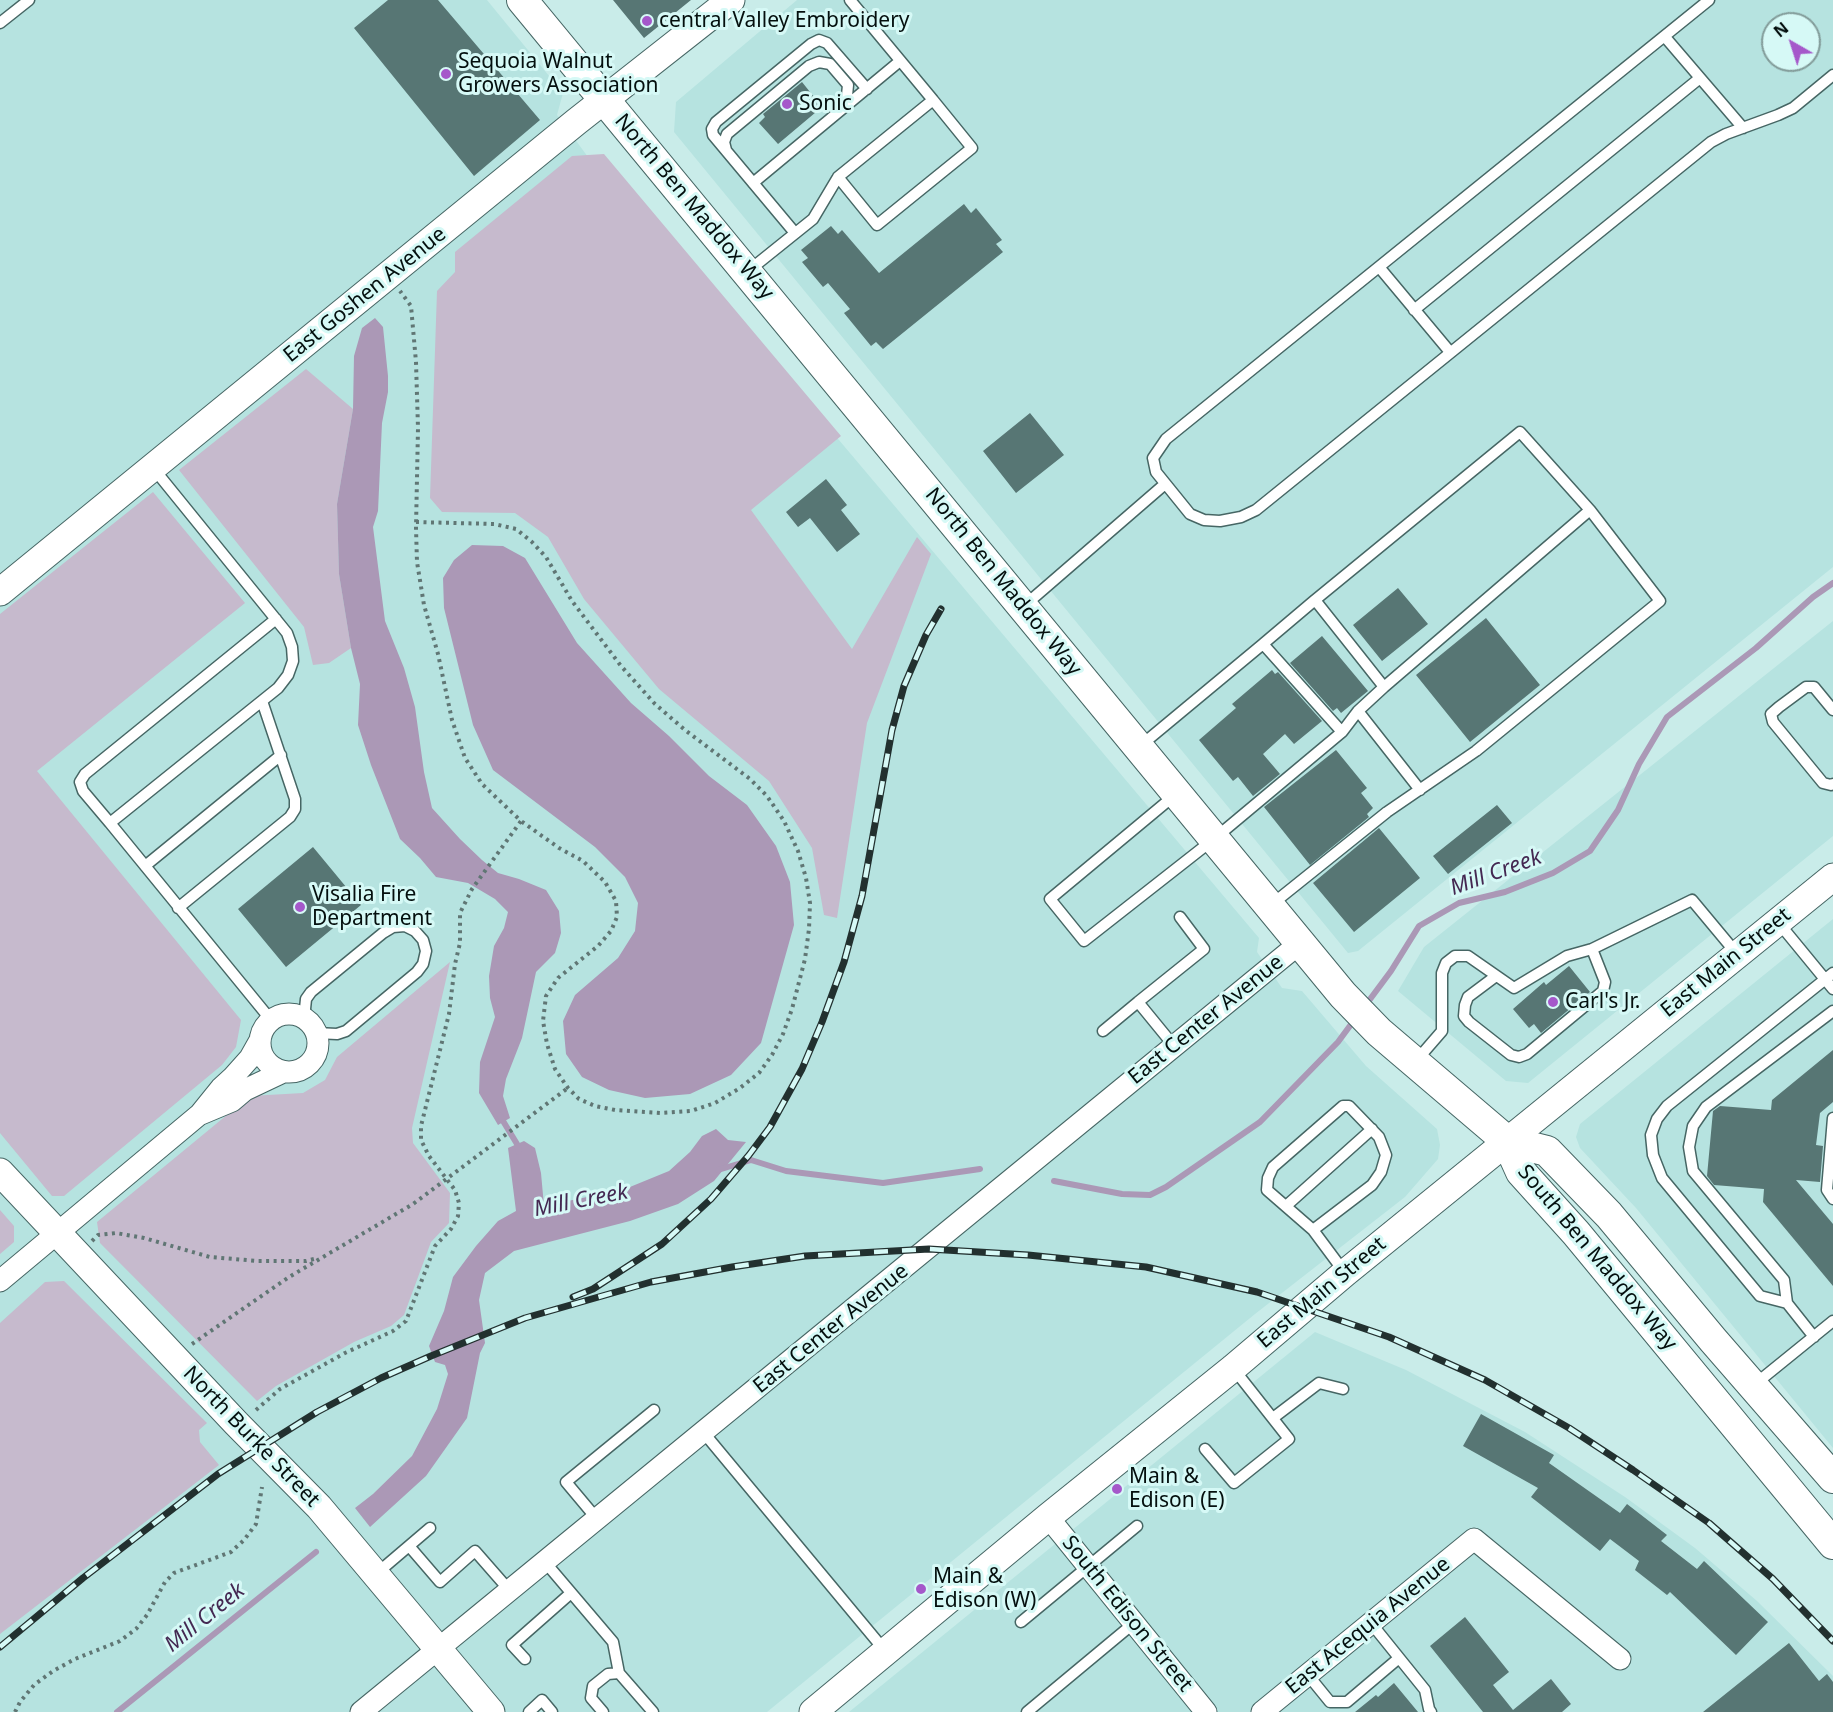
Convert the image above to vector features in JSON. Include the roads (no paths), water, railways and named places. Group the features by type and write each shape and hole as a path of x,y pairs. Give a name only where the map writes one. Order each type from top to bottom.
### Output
{"main road":[{"name":"North Ben Maddox Way","path":"522,0 1349,1001 1379,1032 1507,1141"},
{"name":"South Ben Maddox Way","path":"1507,1141 1547,1151 1580,1183 1833,1478"},
{"name":"South Ben Maddox Way","path":"1507,1141 1521,1172 1576,1233 1833,1544"}],"street":[{"name":"East Goshen Avenue","path":"0,592 731,0"},
{"name":"East Main Street","path":"828,1708 886,1652 1048,1516 1233,1368 1345,1273 1833,877"},
{"name":"East Center Avenue","path":"361,1712 1300,944"},
{"path":"0,1281 200,1114 250,1058 261,1034 271,1020 288,1014 310,1026 317,1051 314,1059 300,1070 283,1072 245,1090 232,1101 200,1114"},
{"path":"259,1042 263,1058 275,1070 283,1072"},
{"name":"North Burke Street","path":"0,1172 319,1507 491,1712"},
{"name":"South Edison Street","path":"1048,1516 1206,1712"},
{"name":"East Acequia Avenue","path":"1268,1710 1474,1539 1620,1659"}],"lane":[{"path":"0,23 29,0"},
{"path":"838,177 877,225 972,148 850,0"},
{"path":"1709,0 1166,439 1153,458 1156,472 1190,514 1204,520 1231,519 1256,510 1711,142 1793,108 1833,75"},
{"path":"1665,37 1743,128"},
{"path":"795,233 713,135 712,129 716,122 811,44 819,40 827,43 867,89"},
{"path":"753,183 900,61"},
{"path":"726,150 724,142 727,134 809,66 819,62 830,64 848,85 846,106"},
{"path":"1414,310 1700,78"},
{"path":"747,272 813,219 838,177 933,100"},
{"path":"1379,267 1450,352"},
{"path":"1139,747 1520,432 1590,510 1660,601 1476,752 1387,812 1270,906"},
{"path":"110,823 278,688 288,675 293,661 292,647 276,619 153,468"},
{"path":"1023,606 1165,484"},
{"path":"1177,793 1050,898 1084,941 1214,839 1342,732 1358,711 1384,687 1590,510"},
{"path":"1315,600 1384,687"},
{"path":"271,1020 83,791 80,782 85,774 276,619"},
{"path":"1263,644 1342,732"},
{"path":"1833,710 1814,687 1806,687 1772,714 1773,722 1823,783 1833,784"},
{"path":"178,908 290,817 296,809 296,799 262,701"},
{"path":"1358,711 1420,790"},
{"path":"145,866 281,755"},
{"path":"1414,1063 1442,1031 1442,973 1446,963 1455,956 1468,956 1514,988 1567,956 1592,949 1692,900 1737,954"},
{"path":"1103,1031 1204,949 1180,917"},
{"path":"1778,921 1829,977 1833,989"},
{"path":"405,926 415,931 423,940 426,951 423,964 417,972 346,1031 337,1034 310,1026 306,999 310,992 383,933 393,927 405,926"},
{"path":"1496,976 1468,997 1464,1016 1511,1055 1519,1057 1527,1054 1603,991 1605,982 1592,949"},
{"path":"1787,1304 1760,1296 1662,1178 1653,1155 1651,1135 1657,1119 1667,1106 1829,977"},
{"path":"1137,1002 1174,1046"},
{"path":"1814,1337 1787,1304 1784,1280 1693,1170 1689,1147 1693,1126 1706,1107 1833,1011"},
{"path":"1313,1230 1372,1185 1381,1172 1386,1155 1379,1137 1349,1106 1343,1106 1274,1167 1268,1179 1267,1190 1313,1230 1345,1273"},
{"path":"1833,1118 1827,1190 1833,1198"},
{"path":"1286,1206 1372,1129"},
{"path":"1753,1386 1833,1321"},
{"path":"1205,1449 1234,1483 1289,1439 1233,1368"},
{"path":"1273,1418 1318,1383 1343,1389"},
{"path":"597,1520 566,1482 654,1410"},
{"path":"704,1433 886,1652"},
{"path":"1021,1622 1137,1526"},
{"path":"376,1574 430,1528"},
{"path":"409,1546 440,1582 475,1551 510,1591"},
{"path":"544,1562 613,1642 620,1673 652,1712"},
{"path":"525,1659 512,1645 571,1593"},
{"path":"1027,1712 1134,1623"},
{"path":"1371,1623 1425,1690 1431,1712"},
{"path":"1308,1675 1330,1702 1347,1702 1399,1658"},
{"path":"603,1712 591,1698 593,1686 608,1674 620,1673"},
{"path":"529,1712 542,1700 552,1712"}],"water":[{"path":"375,318 383,327 388,392 382,423 378,511 373,527 385,621 404,668 415,707 424,772 432,808 460,839 498,873 546,890 559,911 561,933 555,953 536,972 522,1038 506,1079 503,1096 510,1118 498,1125 479,1093 480,1062 495,1017 490,998 489,976 494,946 504,928 508,912 495,899 468,883 436,877 400,839 358,725 360,684 351,648 339,574 337,504 353,409 354,356 362,328"},
{"path":"472,545 503,546 525,558 577,643 631,703 669,736 709,776 747,805 776,846 790,882 794,925 761,1043 731,1075 690,1094 645,1098 609,1090 582,1077 566,1054 563,1021 575,995 618,958 635,931 638,903 625,877 595,847 493,770 473,725 444,608 443,578 454,560"},
{"path":"716,1129 728,1140 746,1142 714,1181 678,1204 630,1221 514,1251 485,1273 479,1300 485,1343 480,1353 467,1418 426,1476 370,1527 355,1508 412,1456 437,1409 448,1374 445,1365 435,1362 429,1346 444,1311 453,1277 498,1221 516,1211 508,1148 524,1141 535,1148 541,1173 544,1206 625,1189 669,1171 690,1152 702,1136"}],"waterway":[{"name":"Mill Creek","path":"1365,1006 1391,971 1419,926 1459,903 1505,892 1553,873 1590,851 1618,810 1639,764 1667,717 1756,648 1813,597 1833,583"},
{"name":"Mill Creek","path":"1054,1181 1122,1194 1150,1195 1166,1187 1260,1122 1338,1042 1355,1019"},
{"path":"500,1116 517,1144 519,1152"},
{"name":"Mill Creek","path":"718,1170 751,1160 786,1171 883,1183 980,1169"},
{"name":"Mill Creek","path":"117,1712 316,1552"}],"railway":[{"path":"573,1297 593,1289 662,1244 711,1199 770,1127 802,1069 844,962 862,896 892,730 904,686 926,635 941,609"},
{"path":"0,1647 83,1578 218,1474 317,1412 381,1378 431,1356 525,1318 651,1282 805,1256 929,1249 1028,1255 1146,1267 1257,1292 1389,1337 1485,1380 1569,1428 1633,1470 1709,1523 1773,1579 1833,1641"}],"place":[{"name":"central Valley Embroidery","path":"647,21"},
{"name":"Sequoia Walnut Growers Association","path":"446,74"},
{"name":"Sonic","path":"787,104"},
{"name":"Visalia Fire Department","path":"300,907"},
{"name":"Carl's Jr.","path":"1553,1002"},
{"name":"Main & Edison (E)","path":"1117,1489"},
{"name":"Main & Edison (W)","path":"921,1589"}]}
